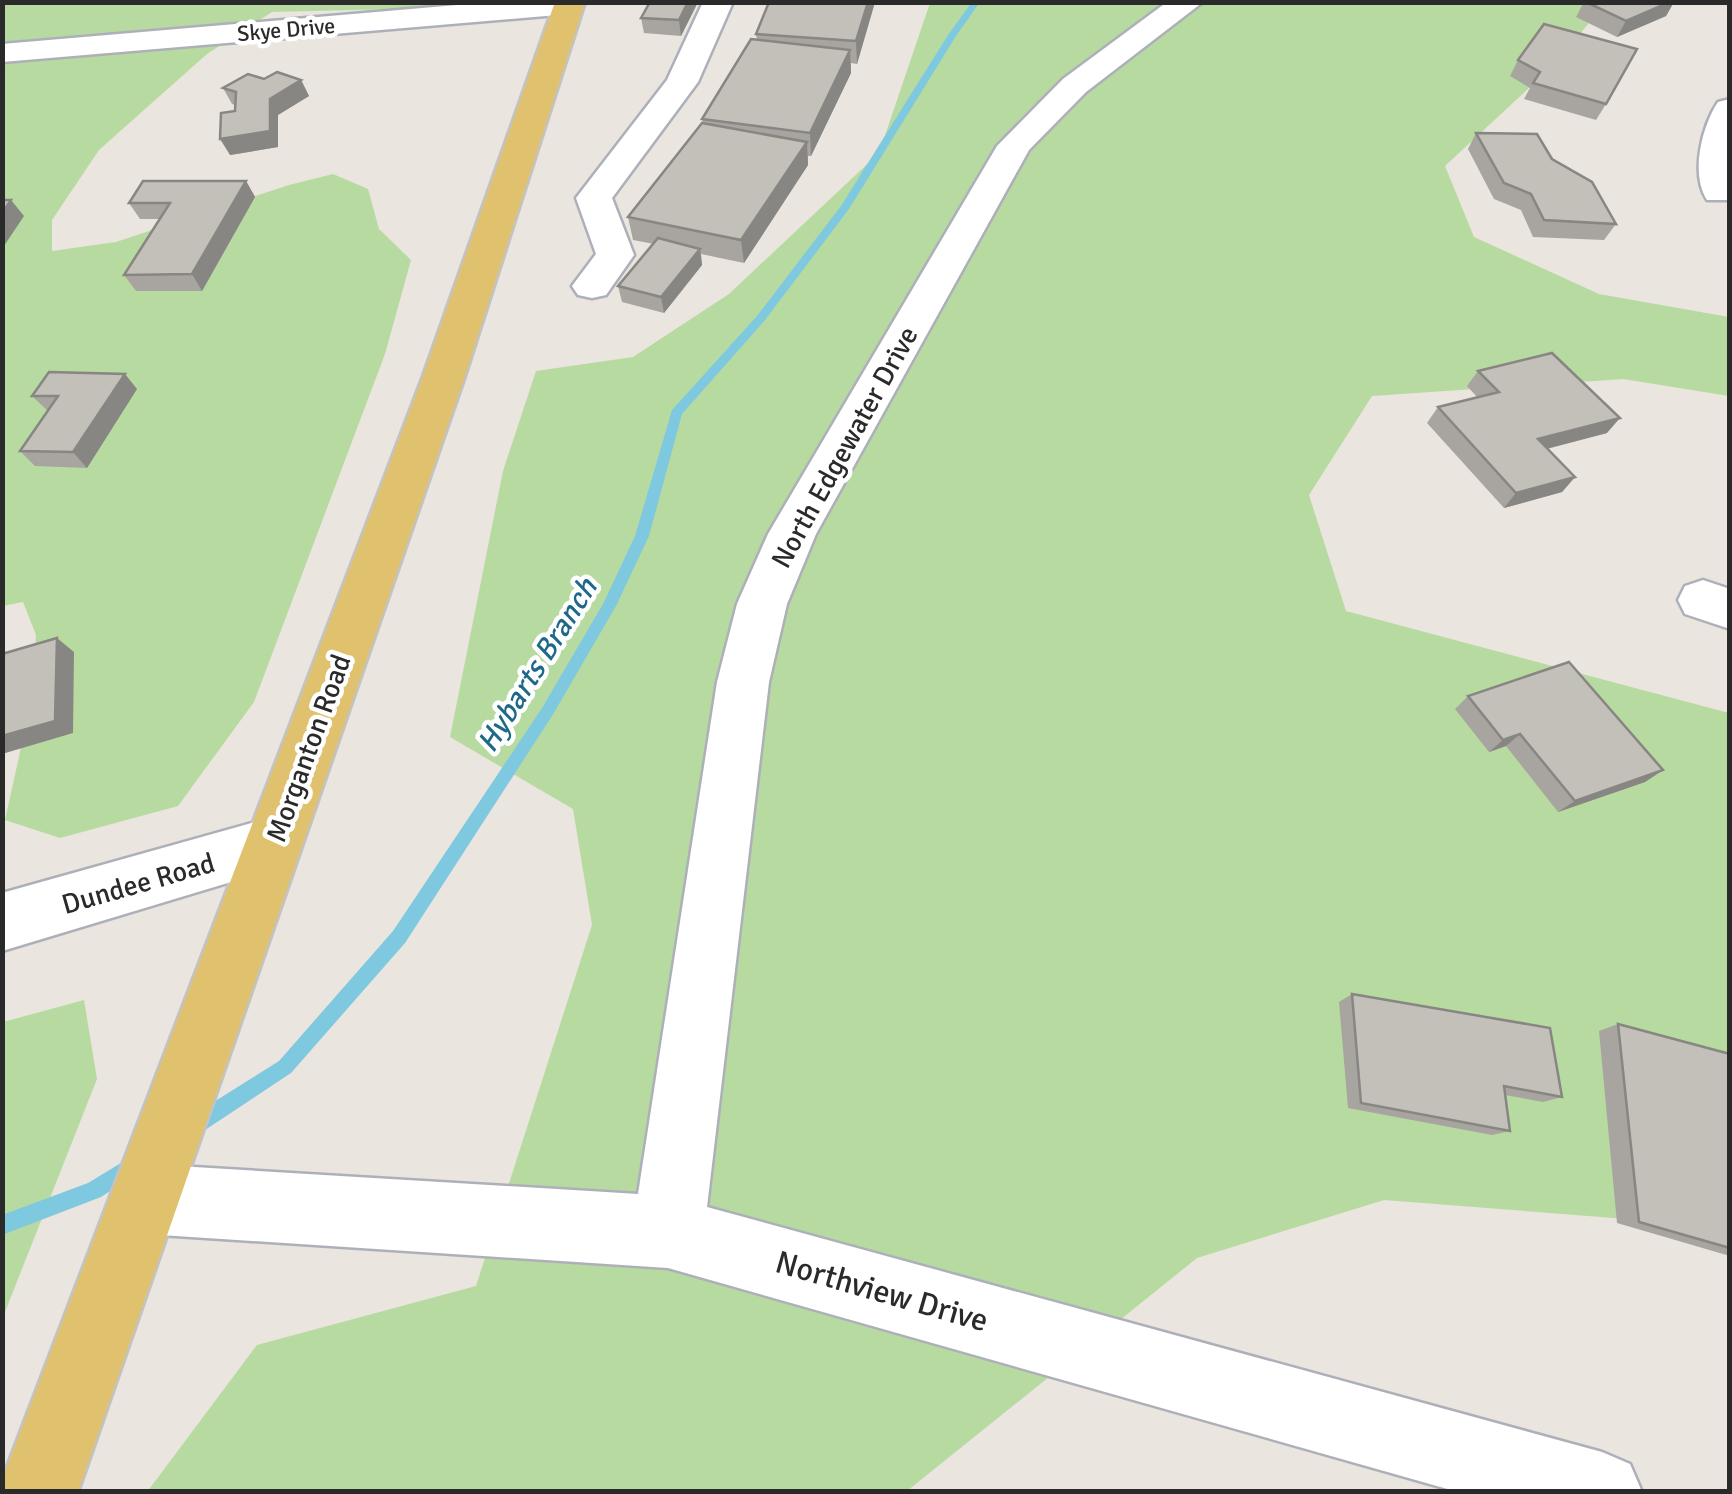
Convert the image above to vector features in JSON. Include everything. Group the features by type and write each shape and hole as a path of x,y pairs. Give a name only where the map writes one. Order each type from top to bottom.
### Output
{"main road":[{"name":"Morganton Road","path":"38,1492 443,379 570,4"}],"street":[{"path":"592,286 615,255 594,198 682,82 718,2"},
{"name":"North Edgewater Drive","path":"668,1232 743,682 762,604 792,534 826,472 1014,146 1049,105 1100,62 1188,2"},
{"name":"Skye Drive","path":"2,53 570,4"},
{"path":"1720,192 1716,157 1721,125 1730,108"},
{"name":"Dundee Road","path":"2,922 274,844"},
{"name":"Northview Drive","path":"144,1199 668,1232 1602,1492"}],"green space":[{"path":"2,3 464,3 433,8 272,12 207,54 99,150 52,220 52,251 116,242 333,174 368,189 379,229 411,260 385,354 254,702 178,806 60,838 5,820 32,698 36,635 23,602 3,606"},
{"path":"930,3 1605,3 1559,60 1445,166 1474,237 1599,294 1729,317 1729,396 1623,379 1372,396 1309,495 1346,611 1729,713 1729,1227 1384,1200 1197,1258 907,1491 147,1492 257,1345 476,1286 592,925 573,809 450,737 503,471 536,371 633,357 729,294 879,153"},
{"path":"84,1000 97,1079 3,1317 3,1022"}],"building":[{"path":"650,2 688,2 679,20 641,18"},
{"path":"769,2 868,2 856,41 756,34"},
{"path":"1586,2 1670,2 1626,21"},
{"path":"1544,24 1637,49 1606,104 1533,83 1540,72 1518,60"},
{"path":"751,39 850,50 810,133 702,119"},
{"path":"277,72 301,80 270,99 270,131 220,139 221,113 235,111 236,92 223,88 248,74 264,79"},
{"path":"702,123 807,142 741,240 628,217"},
{"path":"1476,133 1537,134 1552,159 1592,182 1616,224 1544,220 1531,194 1504,183"},
{"path":"143,181 246,181 192,274 124,275 170,203 129,203"},
{"path":"658,238 700,249 661,297 618,286"},
{"path":"1552,353 1620,418 1538,439 1575,477 1516,493 1438,407 1499,392 1478,371"},
{"path":"49,372 125,374 73,452 20,451 58,396 32,396"},
{"path":"57,638 55,721 2,736 2,654"},
{"path":"1569,662 1663,770 1575,801 1520,734 1503,740 1468,696"},
{"path":"1352,994 1550,1028 1562,1097 1504,1086 1510,1131 1361,1103"},
{"path":"1618,1024 1730,1054 1730,1248 1639,1222"}],"waterway":[{"name":"Hybarts Branch","path":"192,1127 285,1067 399,937 547,712 609,606 642,536 676,413 761,318 845,207 976,2"},
{"name":"Hybarts Branch","path":"2,1225 94,1190 134,1164"}]}
